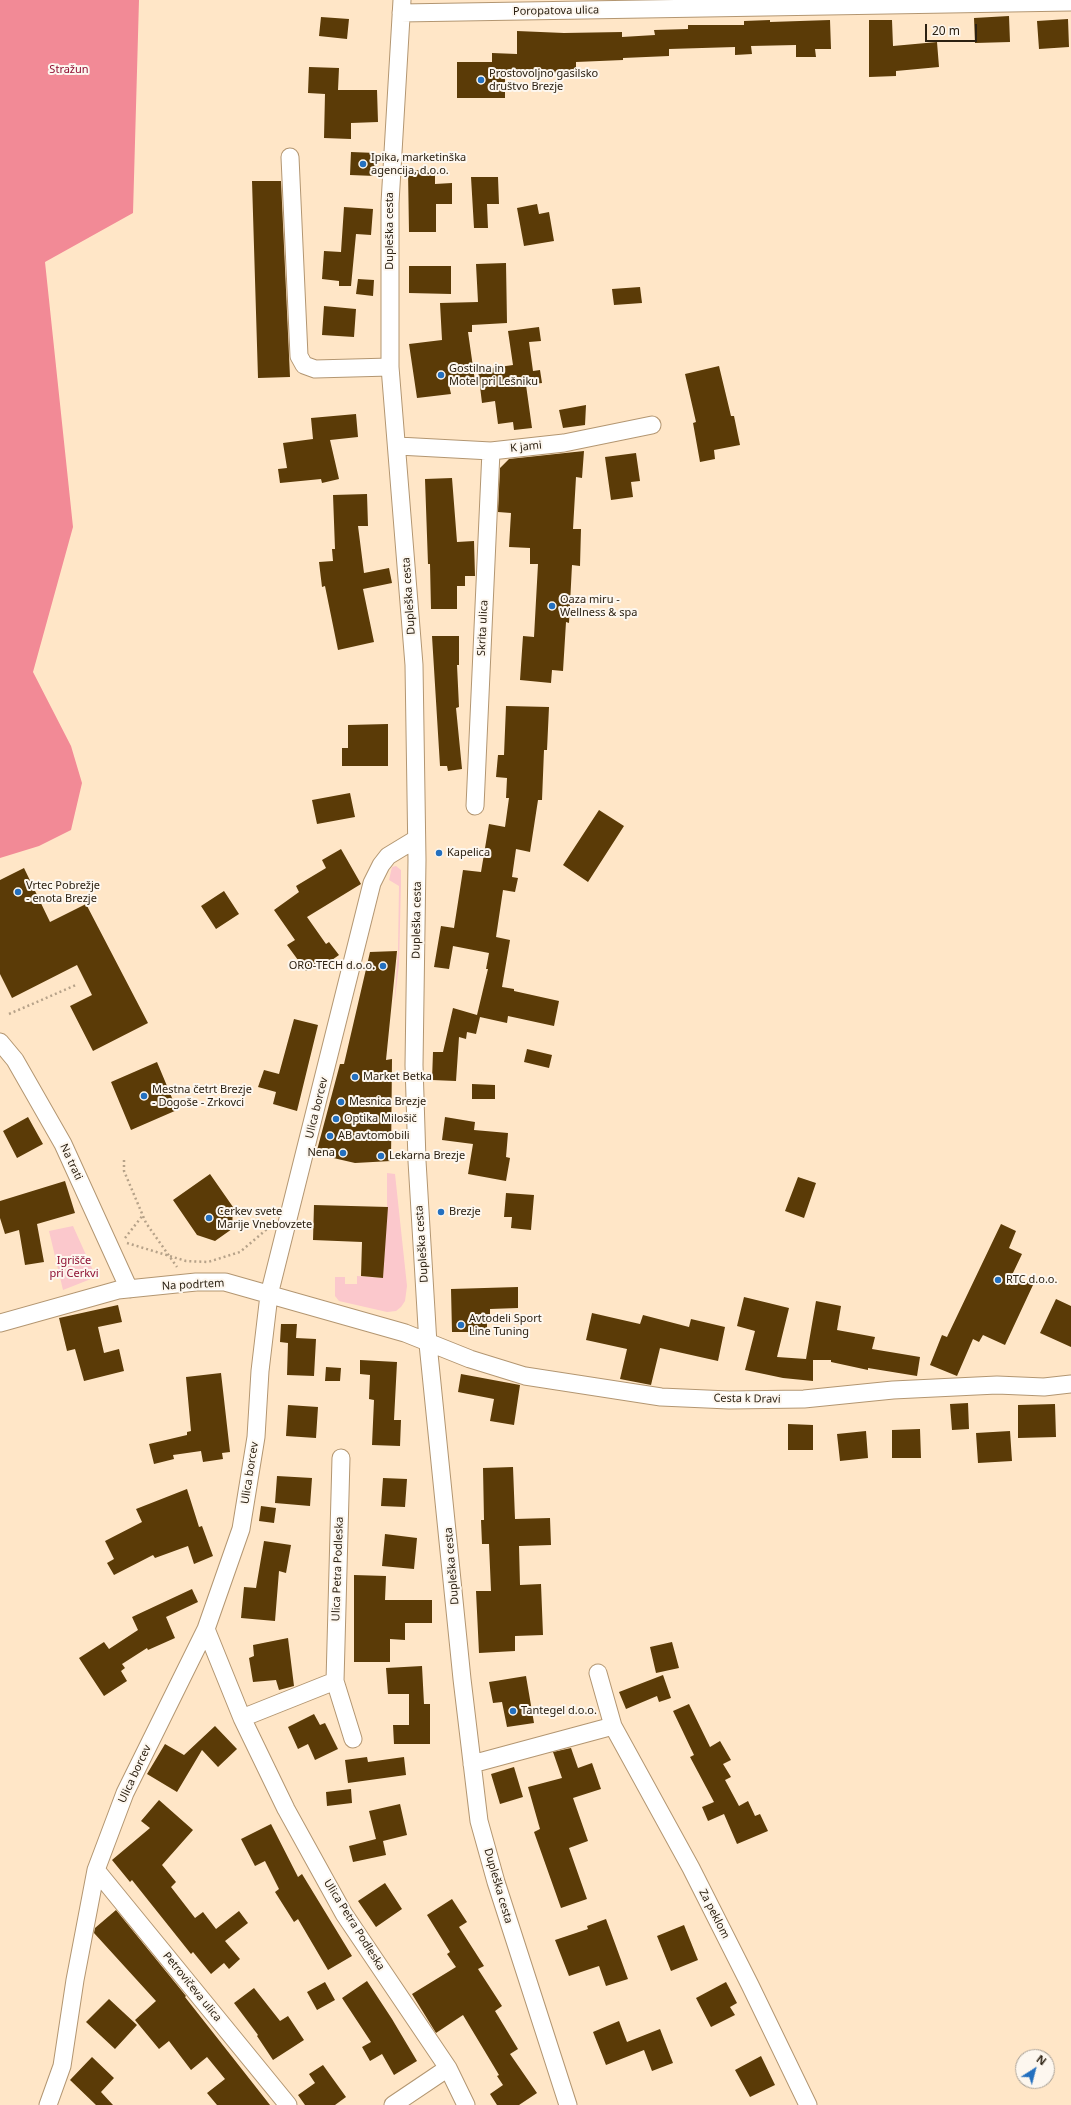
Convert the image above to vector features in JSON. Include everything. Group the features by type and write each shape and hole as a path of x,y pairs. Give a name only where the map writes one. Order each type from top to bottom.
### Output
{"street":[{"name":"Poropatova ulica","path":"401,7 1071,2"},
{"name":"Dupleška cesta","path":"401,7 390,203 390,367 398,446 414,665 416,839 414,1065 417,1161 428,1344 479,1820 496,1882 568,2105"},
{"path":"290,157 299,356 304,365 315,369 390,367"},
{"name":"K jami","path":"398,446 491,451 564,443 652,426"},
{"name":"Skrita ulica","path":"475,806 491,451"},
{"name":"Ulica borcev","path":"48,2105 62,2066 96,1870 125,1793 206,1629 241,1529 256,1437 260,1371 269,1295 372,884 381,865 388,856 416,839"},
{"name":"Na trati","path":"0,1042 15,1060 63,1144 129,1289"},
{"name":"Na podrtem","path":"0,1323 118,1290 196,1282 225,1282 405,1333 428,1344"},
{"name":"Cesta k Dravi","path":"428,1344 525,1376 661,1396 729,1400 804,1399 893,1390 997,1385 1044,1387 1071,1384"},
{"name":"Ulica Petra Podleska","path":"341,1458 335,1681 353,1739"},
{"name":"Ulica Petra Podleska","path":"206,1629 242,1718 286,1809 344,1914 448,2068 466,2105"},
{"name":"Za peklom","path":"598,1673 613,1726 691,1868 808,2105"},
{"path":"242,1718 335,1681"},
{"path":"472,1764 613,1726"},
{"name":"Petrovičeva ulica","path":"96,1870 288,2105"},
{"path":"393,2105 448,2068"}],"path":[{"path":"9,1014 76,985"},
{"path":"124,1160 124,1171 143,1215 168,1256 180,1271"},
{"path":"143,1215 122,1241 168,1256 197,1263 226,1257 240,1252 252,1244 272,1225"}],"green space":[{"name":"Stražun","path":"0,0 139,0 133,213 45,262 73,527 33,672 71,746 82,783 71,830 39,846 0,858"},
{"path":"396,866 401,870 401,885 399,964 394,1007 398,951 399,886 389,880 392,867"},
{"path":"387,1173 395,1174 407,1286 405,1301 401,1307 396,1311 387,1312 339,1301 335,1296 335,1277 345,1277 345,1284 357,1284 357,1276 383,1278 387,1207"},
{"name":"Igrišče pri Cerkvi","path":"73,1226 96,1277 63,1290 49,1231"}],"building":[{"path":"1009,16 1010,42 975,43 974,18"},
{"path":"321,17 349,19 347,39 319,36"},
{"path":"1068,19 1069,47 1039,49 1037,21"},
{"path":"770,20 770,22 830,20 831,49 815,49 816,57 796,57 796,45 751,46 752,54 735,55 735,47 669,49 669,56 576,62 576,74 505,73 505,98 457,98 457,62 492,62 492,53 517,54 517,31 564,33 622,32 622,37 655,35 654,30 688,29 688,25 744,25 744,21"},
{"path":"869,20 892,20 893,46 937,42 939,67 896,71 896,76 869,77"},
{"path":"309,67 339,68 338,90 377,90 378,122 351,123 351,139 324,138 325,94 308,93"},
{"name":"Ipika, marketinška agencija, d.o.o.","path":"351,152 376,153 375,176 350,175"},
{"path":"408,170 435,170 435,184 452,183 452,204 436,204 436,232 409,232"},
{"path":"471,177 498,177 499,204 487,204 488,228 474,228"},
{"path":"252,181 281,181 290,377 258,378"},
{"path":"537,204 539,214 549,212 554,241 524,246 517,208"},
{"path":"344,207 373,209 371,235 356,234 351,286 339,286 339,281 322,279 324,251 341,252"},
{"path":"506,263 507,323 472,325 472,332 468,332 475,381 449,385 451,394 417,398 409,344 442,340 440,303 478,302 476,264"},
{"path":"409,266 451,266 451,294 409,293"},
{"path":"358,279 374,280 373,296 356,294"},
{"path":"640,287 642,303 614,305 612,289"},
{"path":"324,306 356,309 354,337 322,335"},
{"path":"539,327 541,341 529,342 533,371 540,370 542,383 526,385 532,428 514,430 513,422 498,424 495,401 482,403 478,370 513,365 508,331"},
{"path":"719,366 731,416 734,416 740,445 714,450 715,459 700,462 693,423 696,422 685,374"},
{"path":"586,405 585,425 563,428 559,410"},
{"path":"356,414 358,437 330,440 339,479 322,483 321,479 280,483 278,469 287,468 283,443 313,439 311,418"},
{"path":"584,451 582,478 576,477 573,529 581,529 580,566 572,565 569,623 566,622 563,671 552,670 551,683 520,680 523,636 534,637 538,564 530,564 530,548 509,547 511,513 498,512 500,468 509,459"},
{"path":"636,453 640,481 631,482 633,497 611,500 605,457"},
{"path":"452,478 457,542 474,541 475,576 465,576 465,586 457,586 457,609 431,609 425,479"},
{"path":"367,494 368,526 358,526 364,573 389,568 392,583 363,589 374,642 338,650 325,586 322,587 319,562 333,561 332,549 335,549 333,495"},
{"path":"432,636 459,636 459,665 457,665 459,707 456,708 462,769 448,771 447,766 440,766"},
{"path":"506,706 549,707 547,750 544,750 542,800 538,800 530,852 516,849 512,877 518,878 515,892 503,890 496,937 510,940 502,987 559,1001 554,1026 508,1016 507,1023 480,1017 476,1034 467,1032 466,1039 459,1037 456,1081 432,1080 433,1052 443,1052 453,1008 477,1015 488,969 486,969 489,953 453,946 449,969 434,967 441,926 454,928 463,870 481,872 489,824 505,827 509,798 506,798 507,778 496,777 498,755 504,755"},
{"path":"388,724 388,766 342,766 342,748 348,748 348,725"},
{"path":"350,793 355,817 317,824 312,800"},
{"path":"599,810 624,826 588,882 563,865"},
{"path":"341,849 361,884 307,917 326,944 329,942 339,955 322,967 319,962 306,971 287,945 295,940 274,910 299,892 296,886 326,868 322,860"},
{"path":"24,868 50,922 86,904 148,1023 93,1051 70,1006 92,995 77,965 12,998 0,974 0,880"},
{"path":"224,891 239,914 216,929 201,906"},
{"path":"397,951 386,1060 392,1059 391,1161 355,1163 316,1154 340,1064 344,1064 370,952"},
{"path":"294,1019 318,1025 297,1111 273,1104 276,1092 258,1087 264,1070 279,1074"},
{"path":"527,1049 552,1055 549,1068 524,1062"},
{"name":"Mestna četrt Brezje - Dogoše - Zrkovci","path":"157,1062 177,1110 131,1130 111,1082"},
{"path":"472,1084 495,1085 495,1099 472,1099"},
{"path":"28,1117 43,1144 17,1158 3,1131"},
{"path":"445,1117 475,1122 474,1130 508,1133 506,1157 510,1158 506,1181 468,1174 473,1144 442,1140"},
{"name":"Cerkev svete Marije Vnebovzete","path":"210,1174 233,1207 232,1229 215,1241 197,1235 173,1200"},
{"path":"798,1177 816,1183 804,1218 785,1211"},
{"path":"65,1181 75,1213 37,1224 44,1262 25,1265 19,1230 5,1234 0,1218 0,1201"},
{"path":"506,1193 534,1195 531,1230 511,1228 512,1217 504,1217"},
{"path":"314,1205 388,1207 383,1278 361,1276 362,1242 313,1240"},
{"name":"RTC d.o.o.","path":"1001,1224 1016,1231 1009,1248 1022,1254 1012,1275 1033,1285 1005,1345 983,1335 979,1342 973,1339 957,1376 930,1365 942,1335 947,1337"},
{"path":"518,1287 518,1308 490,1309 490,1322 487,1322 487,1332 452,1332 451,1289"},
{"path":"744,1297 789,1308 777,1357 806,1359 816,1301 841,1306 837,1330 875,1337 872,1349 920,1357 917,1376 868,1368 868,1370 831,1362 831,1360 813,1360 813,1381 783,1378 745,1370 755,1331 737,1326"},
{"path":"1056,1299 1071,1306 1071,1347 1040,1333"},
{"path":"118,1305 122,1322 98,1327 104,1353 119,1349 124,1371 84,1381 75,1349 67,1351 59,1318"},
{"path":"592,1313 640,1324 643,1315 689,1327 691,1319 725,1327 718,1361 660,1348 651,1385 620,1379 627,1349 586,1340"},
{"path":"281,1324 297,1324 296,1338 316,1339 314,1376 287,1375 288,1343 280,1342"},
{"path":"360,1360 397,1362 394,1420 401,1420 400,1446 372,1445 374,1400 369,1399 370,1375 360,1374"},
{"path":"326,1367 341,1368 340,1381 325,1381"},
{"path":"221,1373 230,1452 222,1453 223,1459 203,1462 201,1451 173,1455 174,1459 154,1464 149,1444 187,1435 187,1432 191,1431 186,1377"},
{"path":"461,1374 520,1385 514,1425 490,1421 494,1399 458,1392"},
{"path":"968,1403 969,1429 952,1430 950,1404"},
{"path":"1055,1404 1056,1437 1018,1438 1018,1405"},
{"path":"288,1405 318,1407 316,1438 286,1436"},
{"path":"788,1424 813,1425 813,1450 788,1450"},
{"path":"920,1429 921,1458 892,1458 892,1430"},
{"path":"866,1431 868,1458 840,1461 837,1434"},
{"path":"1010,1431 1012,1461 978,1463 976,1433"},
{"path":"513,1467 515,1519 550,1518 551,1545 519,1546 520,1585 541,1584 543,1635 515,1636 515,1651 479,1653 476,1591 491,1591 489,1544 482,1544 481,1520 484,1520 483,1468"},
{"path":"277,1476 312,1478 310,1506 275,1503"},
{"path":"383,1478 407,1479 405,1507 381,1506"},
{"path":"187,1489 199,1527 202,1526 213,1556 194,1564 188,1546 155,1558 153,1555 114,1575 107,1563 114,1559 105,1541 142,1522 136,1509"},
{"path":"261,1506 276,1508 274,1523 259,1521"},
{"path":"385,1534 417,1538 414,1569 382,1566"},
{"path":"264,1541 291,1545 286,1573 279,1571 275,1621 241,1618 244,1587 256,1588"},
{"path":"354,1575 386,1576 385,1600 432,1600 432,1623 405,1623 405,1640 390,1639 390,1662 354,1662"},
{"path":"192,1589 198,1602 166,1617 175,1638 148,1650 147,1648 122,1664 125,1668 121,1671 127,1681 104,1696 79,1658 104,1642 109,1649 138,1630 132,1617"},
{"path":"288,1638 294,1686 279,1690 276,1680 253,1682 249,1658 254,1656 253,1645"},
{"path":"672,1642 679,1668 656,1673 650,1647"},
{"path":"422,1666 424,1704 430,1704 430,1744 394,1744 393,1725 409,1725 409,1694 388,1694 386,1668"},
{"path":"663,1675 671,1698 659,1702 657,1696 626,1709 619,1692"},
{"path":"526,1676 534,1723 507,1727 502,1702 493,1703 489,1682"},
{"path":"689,1704 710,1747 720,1741 731,1760 723,1764 731,1777 725,1780 739,1806 748,1801 755,1816 760,1814 768,1831 737,1844 724,1814 708,1821 702,1807 714,1802 690,1757 694,1755 673,1711"},
{"path":"314,1714 320,1725 325,1723 338,1749 315,1760 308,1744 298,1749 288,1727"},
{"path":"215,1726 237,1749 218,1767 202,1750 177,1792 147,1774 165,1744 184,1755"},
{"path":"571,1748 578,1768 592,1763 601,1789 573,1798 588,1841 569,1848 587,1899 561,1908 534,1832 540,1829 528,1787 562,1778 553,1752"},
{"path":"367,1757 368,1762 404,1757 406,1775 348,1783 345,1760"},
{"path":"514,1767 523,1797 500,1804 491,1774"},
{"path":"351,1789 352,1803 327,1806 326,1792"},
{"path":"159,1800 193,1830 162,1865 176,1882 171,1887 195,1918 203,1912 216,1929 239,1911 248,1923 225,1941 240,1959 229,1969 224,1963 211,1974 193,1952 191,1954 132,1880 130,1882 112,1860 150,1828 141,1821"},
{"path":"400,1804 407,1835 383,1841 386,1855 353,1862 349,1846 376,1839 369,1811"},
{"path":"271,1824 298,1877 302,1874 352,1956 328,1970 298,1919 294,1922 275,1892 279,1889 265,1861 255,1866 241,1839"},
{"path":"385,1883 402,1909 376,1927 358,1901"},
{"path":"452,1899 467,1922 459,1927 484,1966 478,1969 502,2006 495,2011 518,2049 510,2054 537,2093 519,2105 497,2105 490,2094 503,2085 497,2076 499,2075 463,2015 436,2033 412,1994 456,1967 447,1954 450,1952 427,1915"},
{"path":"116,1910 186,1996 185,1997 270,2105 217,2105 207,2093 225,2079 207,2057 191,2070 169,2041 159,2049 135,2020 156,2001 94,1933 95,1928"},
{"path":"606,1919 628,1979 606,1986 599,1966 569,1976 555,1940 588,1929 587,1926"},
{"path":"684,1925 698,1960 671,1971 657,1936"},
{"path":"367,1981 417,2061 394,2075 382,2054 370,2061 362,2047 371,2042 342,1998"},
{"path":"325,1982 335,2000 317,2010 307,1992"},
{"path":"726,1982 737,2003 730,2007 735,2015 711,2027 696,1998"},
{"path":"254,1988 280,2021 288,2016 304,2040 273,2060 257,2036 258,2035 234,2003"},
{"path":"109,1999 137,2025 115,2049 86,2022"},
{"path":"619,2021 627,2042 660,2029 673,2063 652,2071 644,2050 606,2065 593,2032"},
{"path":"761,2056 775,2085 750,2097 735,2070"},
{"path":"92,2057 114,2078 101,2092 113,2105 96,2105 70,2080"},
{"path":"323,2065 346,2097 335,2105 305,2105 298,2095 315,2083 309,2074"}],"place":[{"name":"Prostovoljno gasilsko društvo Brezje","path":"481,80"},
{"name":"Ipika, marketinška agencija, d.o.o.","path":"363,164"},
{"name":"Gostilna in Motel pri Lešniku","path":"441,375"},
{"name":"Oaza miru - Wellness & spa","path":"552,606"},
{"name":"Kapelica","path":"439,853"},
{"name":"Vrtec Pobrežje - enota Brezje","path":"18,892"},
{"name":"ORO-TECH d.o.o.","path":"383,966"},
{"name":"Market Betka","path":"355,1077"},
{"name":"Mestna četrt Brezje - Dogoše - Zrkovci","path":"144,1096"},
{"name":"Mesnica Brezje","path":"341,1102"},
{"name":"Optika Milošič","path":"336,1119"},
{"name":"AB avtomobili","path":"330,1136"},
{"name":"Nena","path":"343,1153"},
{"name":"Lekarna Brezje","path":"381,1156"},
{"name":"Brezje","path":"441,1212"},
{"name":"Cerkev svete Marije Vnebovzete","path":"209,1218"},
{"name":"RTC d.o.o.","path":"998,1280"},
{"name":"Avtodeli Sport Line Tuning","path":"461,1325"},
{"name":"Tantegel d.o.o.","path":"513,1711"}]}
